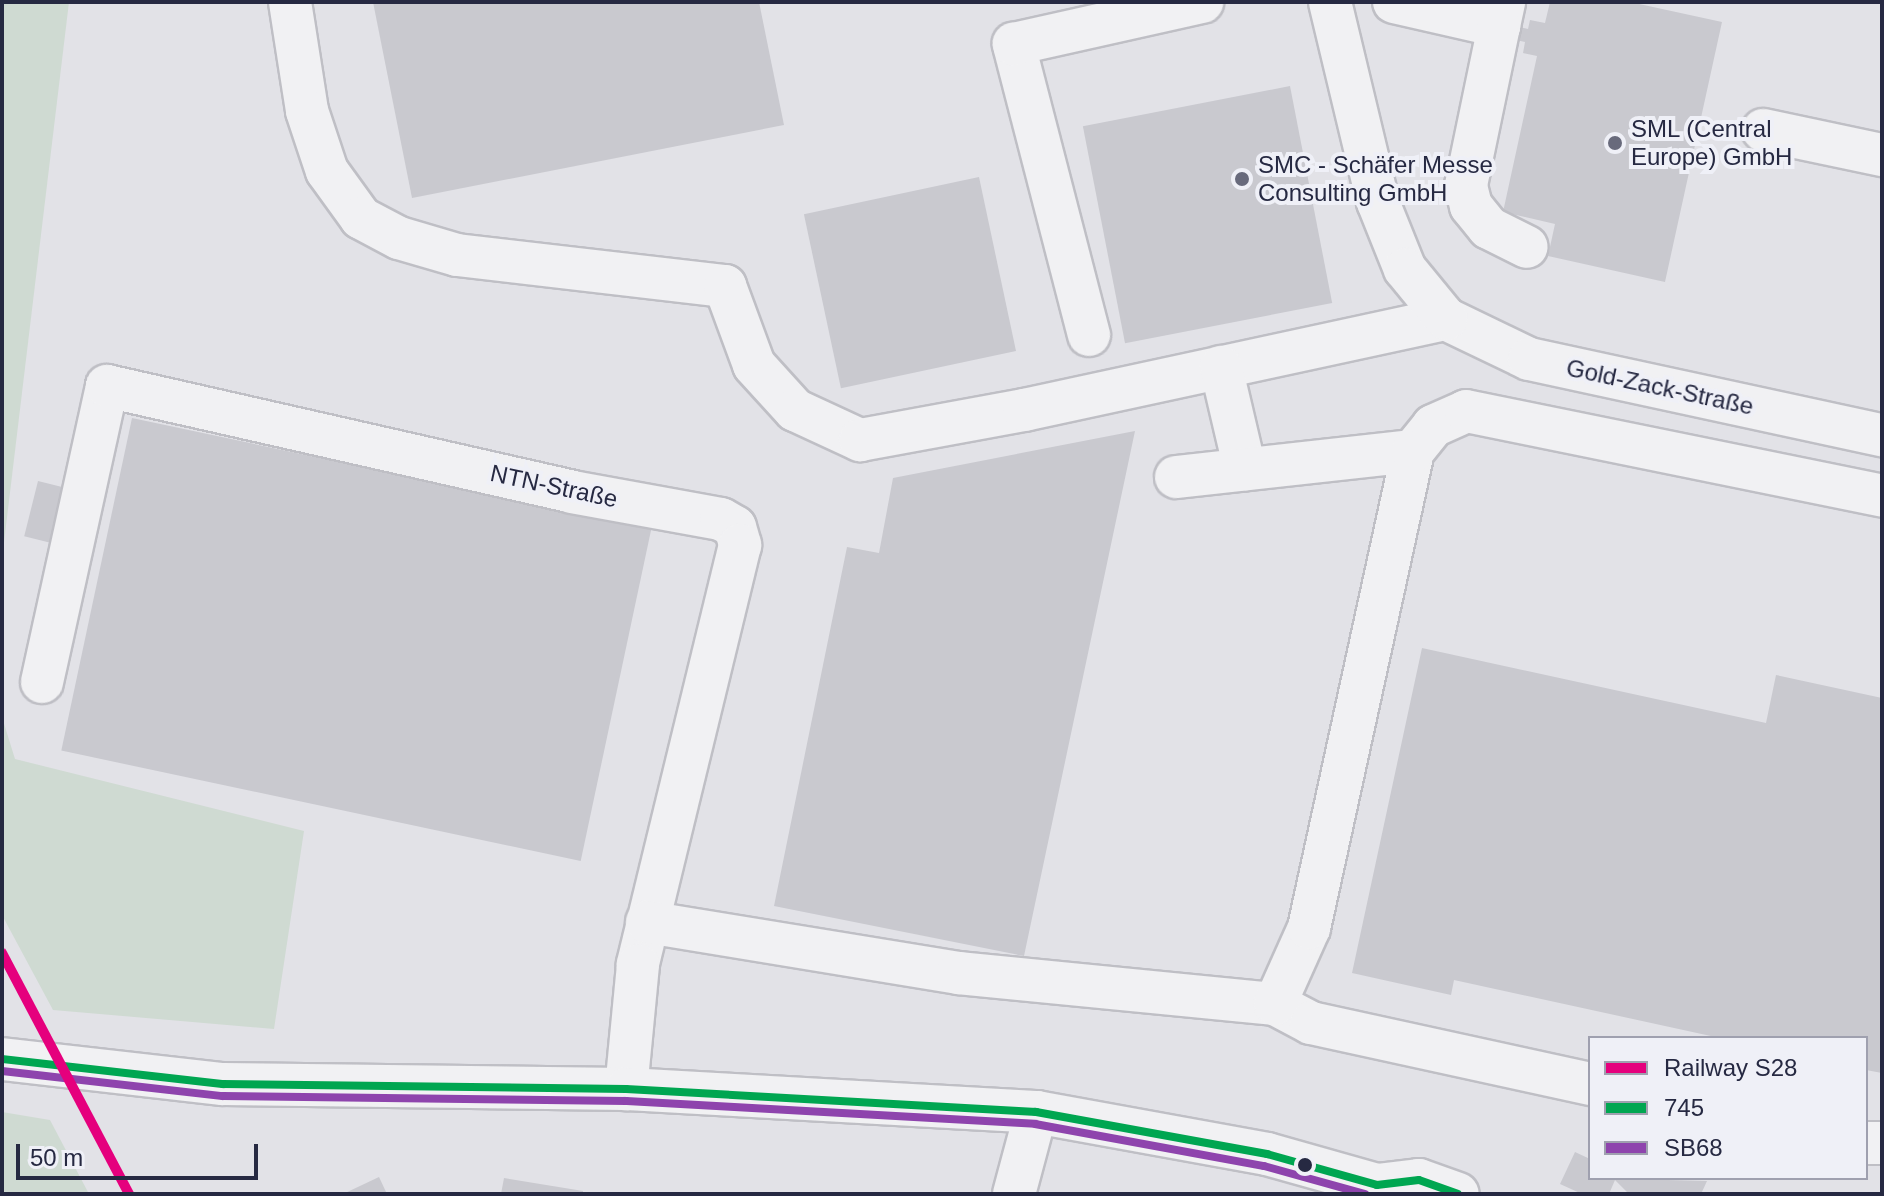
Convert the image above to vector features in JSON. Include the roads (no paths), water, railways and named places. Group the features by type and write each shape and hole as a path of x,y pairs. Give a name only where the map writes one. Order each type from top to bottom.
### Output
{"street":[{"path":"290,2 307,111 327,171 361,218 399,238 457,255 725,286 754,365 795,410 860,440 1024,410 1446,319"},
{"path":"1089,335 1014,44 1202,2"},
{"name":"Gold-Zack-Straße","path":"1330,2 1378,202 1405,269 1446,319 1529,359 1882,435"},
{"path":"1416,4 1501,14 1466,186 1471,206 1489,228 1527,247"},
{"path":"1763,130 1882,155"},
{"path":"1221,367 1245,469"},
{"name":"NTN-Straße","path":"42,682 107,386 572,492 721,519 735,527 740,545 647,922 626,1048 626,1089"},
{"path":"1275,1004 1309,928 1413,451 1433,426 1466,411 1882,496"},
{"path":"1176,477 1413,451"},
{"path":"647,922 958,973 1275,1004 1311,1023 1588,1084"},
{"path":"2,1059 156,1078 341,1089 626,1089 848,1097 1036,1112 1267,1154 1382,1190 1419,1180 1458,1194"},
{"path":"1014,1194 1036,1112"}],"rail line":[{"name":"S28","path":"2,953 129,1194"}],"place":[{"name":"SML (Central Europe) GmbH","path":"1615,143"},
{"name":"SMC - Schäfer Messe Consulting GmbH","path":"1242,179"}]}
